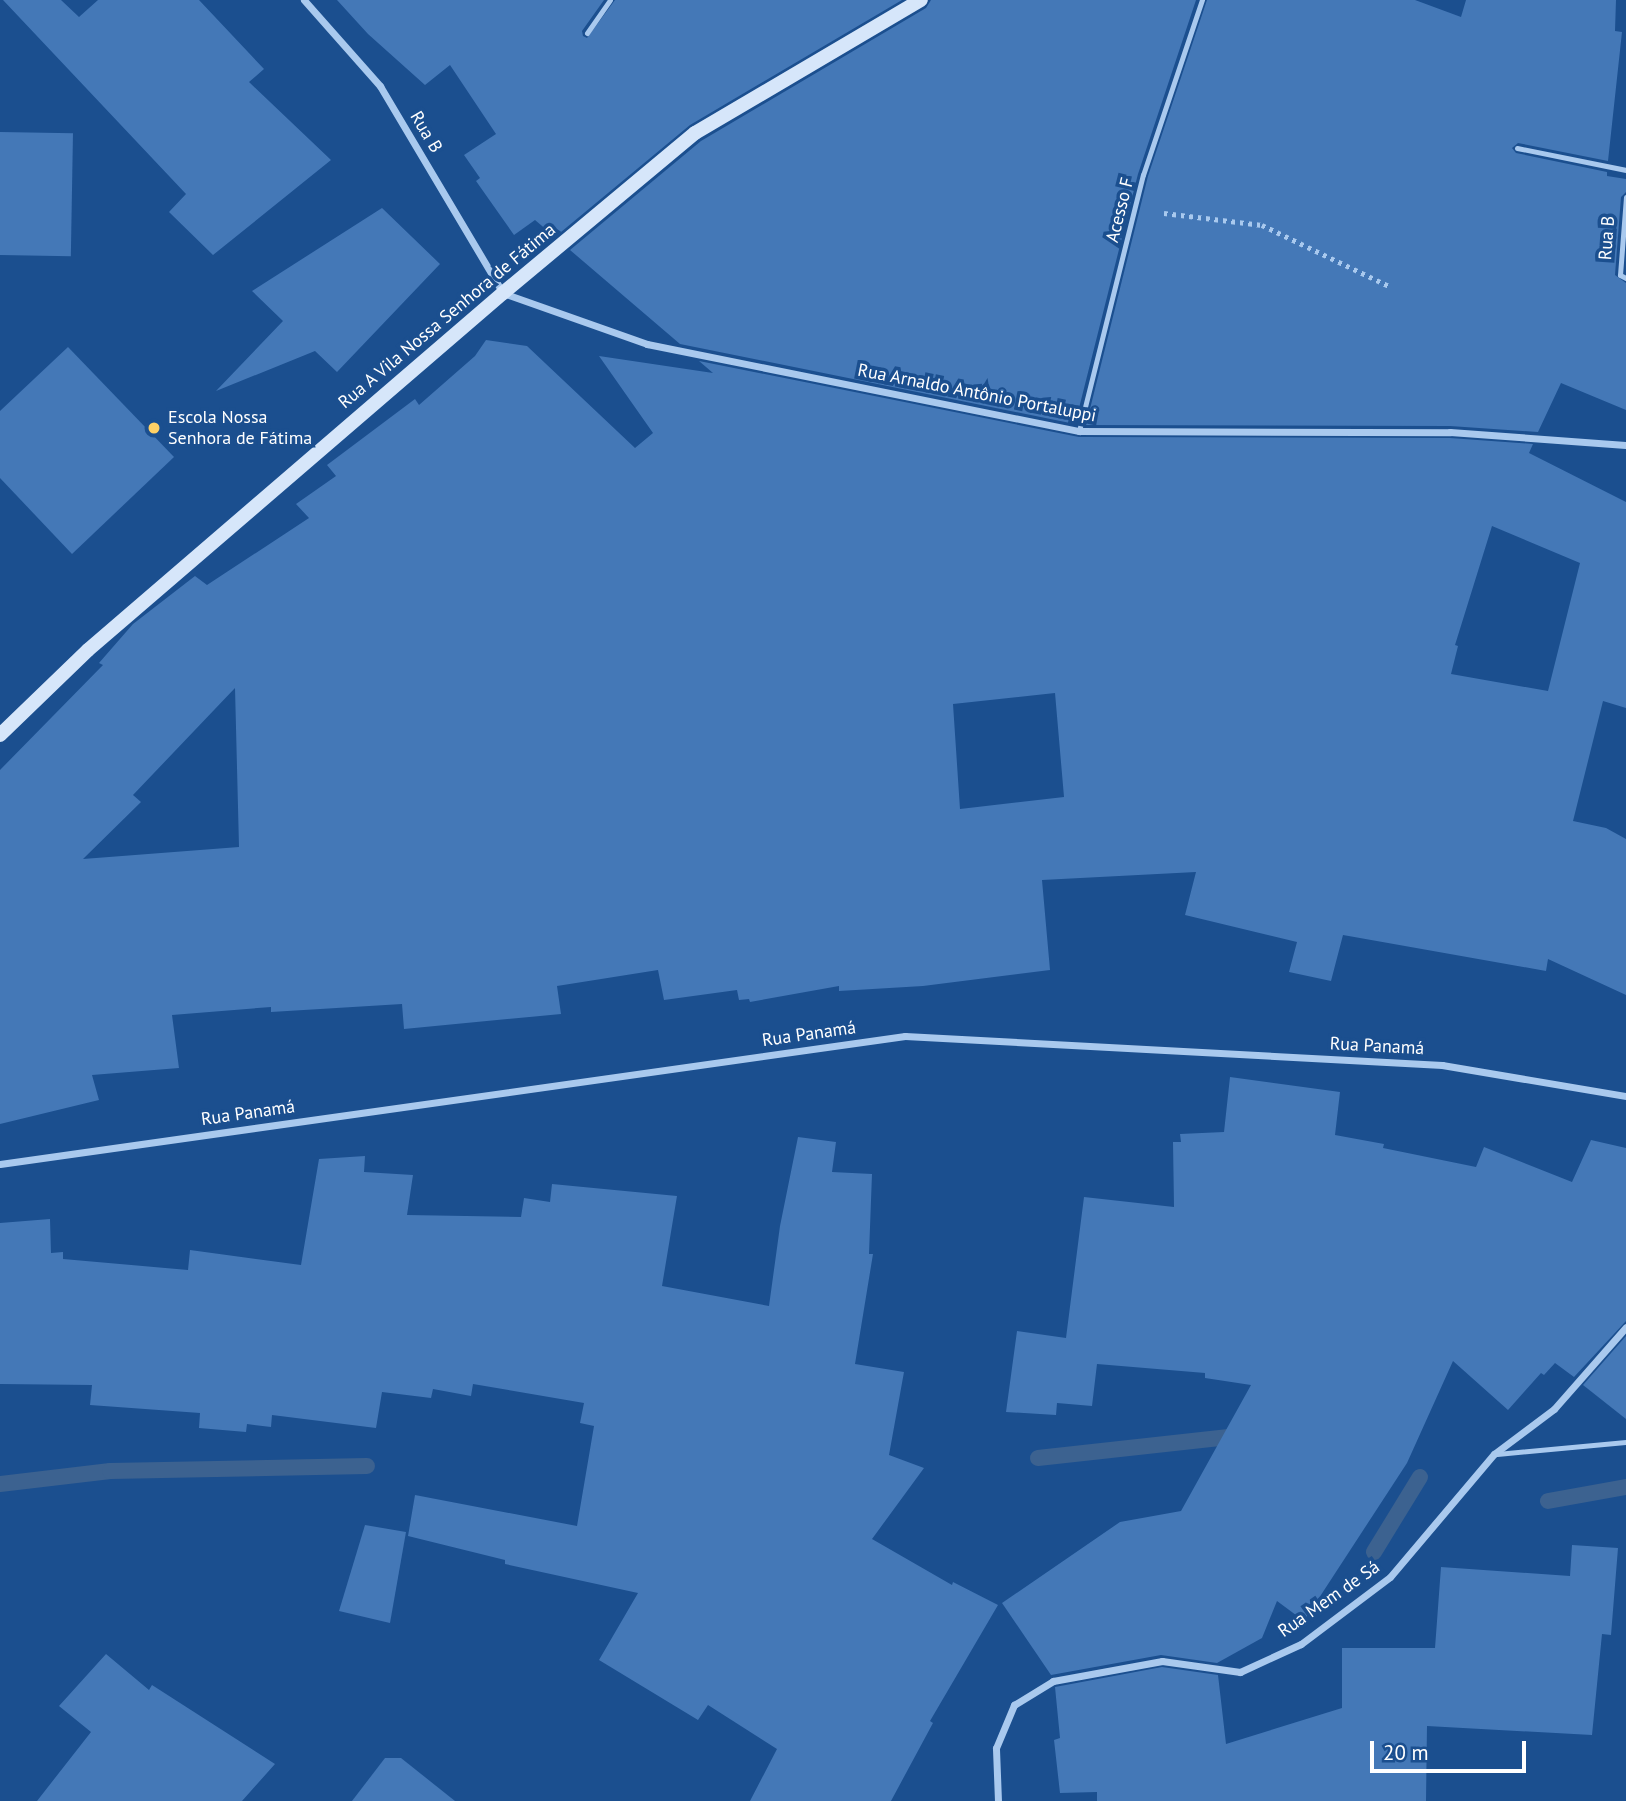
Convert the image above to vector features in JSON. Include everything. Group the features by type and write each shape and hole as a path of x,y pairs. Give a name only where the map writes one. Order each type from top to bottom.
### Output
{"street":[{"name":"Rua B","path":"304,0 380,86 503,293"},
{"name":"Rua A Vila Nossa Senhora de Fátima","path":"0,736 89,650 503,293 695,133 922,0"},
{"name":"Rua Arnaldo Antônio Portaluppi","path":"503,293 647,344 1079,432 1450,432 1626,445"},
{"name":"Rua Panamá","path":"0,1164 905,1036 1442,1065 1626,1096"},
{"path":"1494,1454 1554,1409 1626,1327"},
{"name":"Rua Mem de Sá","path":"998,1801 996,1748 1014,1705 1053,1681 1162,1661 1240,1672 1301,1643 1390,1577 1494,1454"}],"lane":[{"path":"587,33 610,0"},
{"name":"Acesso F","path":"1079,432 1135,208 1202,0"},
{"path":"1517,148 1626,170"},
{"name":"Rua B","path":"1626,197 1620,275 1626,278"},
{"path":"1494,1454 1626,1442"}],"path":[{"path":"1135,208 1238,224 1262,225 1389,286"}],"building":[{"path":"3,0 61,0 79,17 98,0 199,0 264,69 249,82 331,160 213,255 169,212 186,194"},
{"path":"337,0 604,0 582,31 587,38 615,0 902,0 690,125 555,237 535,220 514,235 476,181 480,178 464,155 496,134 450,65 425,85 368,34"},
{"path":"931,0 1196,0 1138,174 1075,424 680,344 570,250 701,141 926,8"},
{"path":"1207,0 1415,0 1461,17 1466,0 1616,0 1615,31 1622,32 1608,161 1518,143 1512,148 1516,153 1607,172 1607,176 1626,179 1626,192 1621,197 1615,275 1626,283 1626,410 1561,383 1538,432 1450,426 1086,425 1148,176"},
{"path":"0,132 73,133 71,256 0,255"},
{"path":"382,208 440,264 337,372 315,351 216,391 283,321 252,291"},
{"path":"486,340 527,346 635,448 653,433 599,356 713,373 699,361 1079,437 1450,438 1533,444 1529,453 1626,502 1626,708 1603,701 1573,821 1606,828 1626,839 1626,995 1548,959 1546,971 1343,935 1331,981 1289,972 1297,942 1185,915 1196,872 1042,880 1050,970 923,986 839,991 839,986 750,1002 749,999 739,1000 737,990 664,1000 658,970 557,986 561,1014 404,1029 402,1004 271,1012 271,1007 172,1015 179,1068 92,1075 99,1100 0,1124 0,770 103,665 99,663 133,624 195,576 207,585 309,518 296,504 336,476 327,465 415,399 419,405 475,356","holes":["1492,526 1580,563 1548,691 1451,674 1458,646 1455,645","235,688 239,847 83,859 141,802 133,795","1055,693 1064,797 960,809 953,704"]},
{"path":"68,347 174,457 72,554 0,478 0,411"},
{"path":"1230,1077 1340,1092 1335,1135 1476,1167 1484,1147 1572,1182 1591,1140 1626,1148 1626,1321 1574,1377 1555,1363 1544,1375 1541,1373 1508,1410 1453,1361 1407,1463 1304,1621 1277,1601 1262,1638 1217,1663 1161,1655 1051,1675 1002,1603 1120,1522 1181,1511 1251,1385 1205,1378 1205,1373 1097,1364 1092,1406 1057,1403 1056,1415 1006,1412 1017,1331 1066,1338 1084,1197 1174,1207 1173,1142 1181,1142 1180,1134 1224,1132"},
{"path":"798,1137 836,1142 832,1172 872,1174 869,1254 873,1254 855,1364 904,1372 889,1455 924,1468 872,1539 952,1585 953,1582 998,1605 930,1721 933,1723 891,1801 750,1801 777,1749 708,1705 698,1720 599,1660 638,1593 505,1564 505,1560 408,1536 415,1495 577,1526 594,1426 580,1423 584,1403 473,1384 471,1396 433,1389 431,1398 382,1392 376,1428 272,1415 271,1427 247,1424 246,1432 199,1428 200,1413 90,1405 92,1385 0,1384 0,1223 50,1219 51,1253 63,1252 63,1259 188,1270 190,1250 301,1265 319,1159 365,1156 364,1172 413,1175 407,1215 521,1217 524,1198 550,1202 552,1184 677,1196 662,1286 769,1306 780,1226"},
{"path":"1626,1336 1626,1419 1583,1385"},
{"path":"365,1525 406,1532 390,1623 339,1611"},
{"path":"1572,1545 1618,1548 1611,1635 1602,1634 1592,1735 1427,1726 1426,1801 1097,1801 1097,1792 1060,1793 1054,1740 1060,1738 1055,1687 1162,1667 1218,1675 1226,1744 1342,1708 1342,1648 1435,1648 1441,1567 1570,1576"},
{"path":"106,1654 149,1690 152,1685 275,1764 242,1801 37,1801 91,1732 59,1706"},
{"path":"385,1758 401,1758 455,1801 352,1801"}],"waterway":[{"path":"1038,1458 1238,1436"},
{"path":"0,1484 110,1471 367,1466"},
{"path":"1374,1552 1420,1477"},
{"path":"1548,1501 1626,1487"}],"place":[{"name":"Escola Nossa Senhora de Fátima","path":"154,428"}]}
